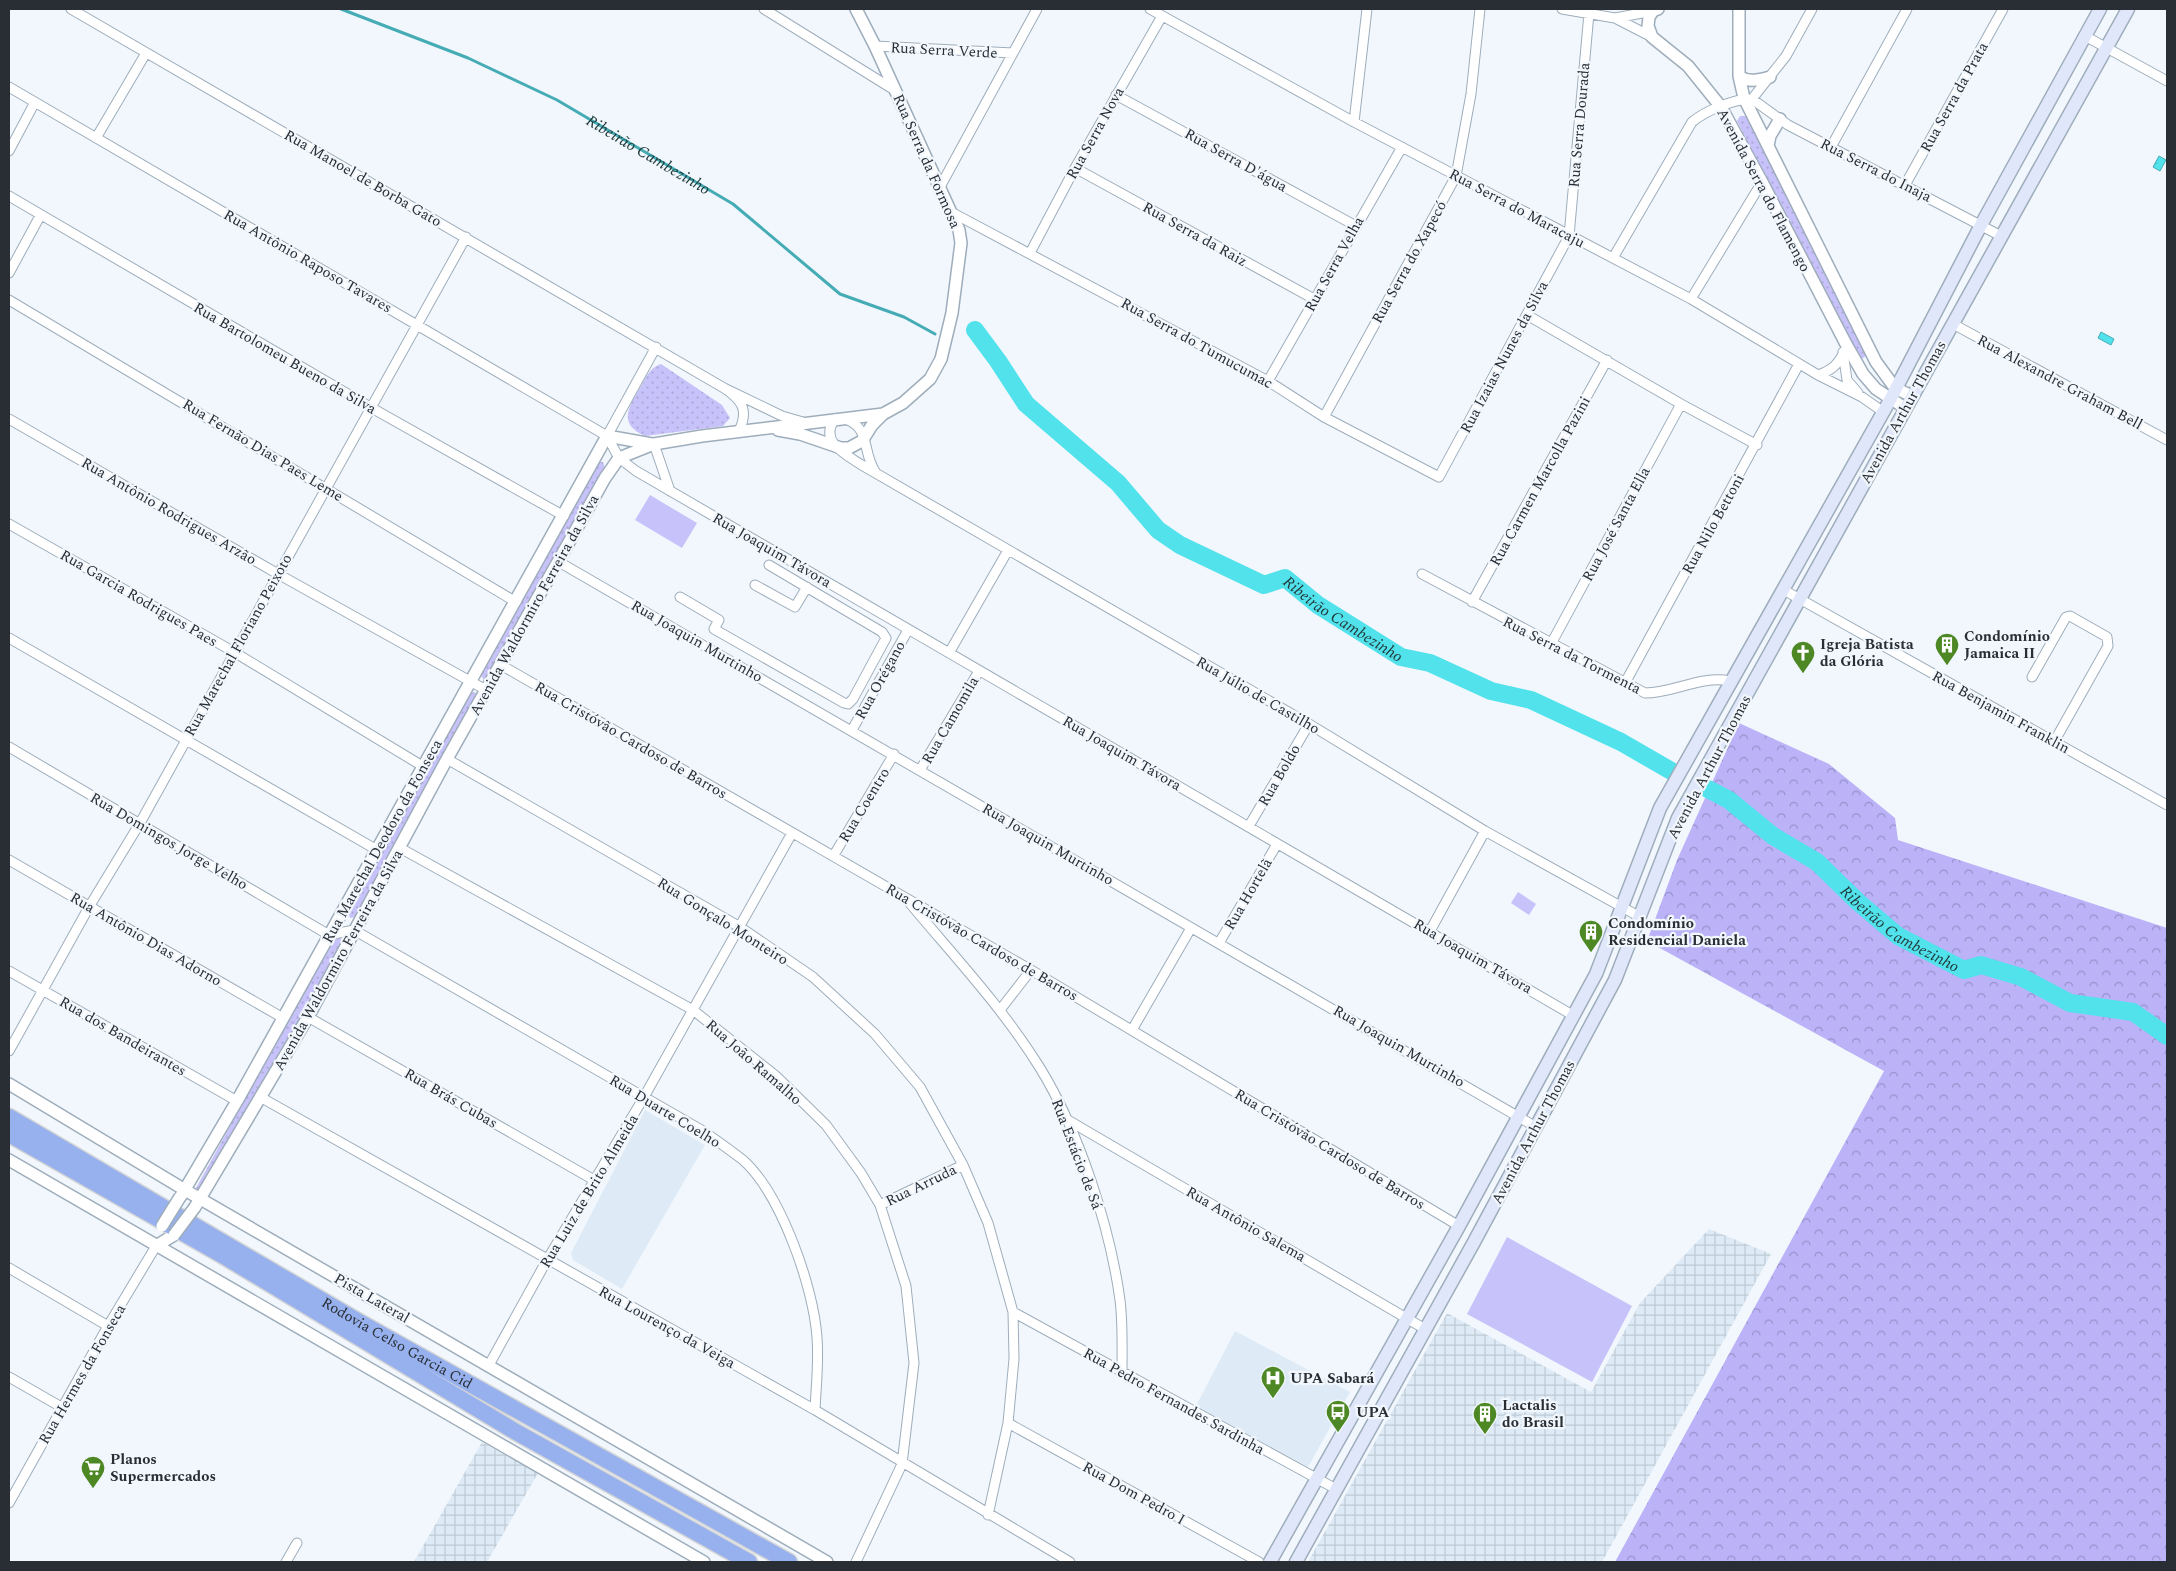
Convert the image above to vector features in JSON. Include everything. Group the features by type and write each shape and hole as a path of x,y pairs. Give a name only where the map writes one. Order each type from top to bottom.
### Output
{"highway":[{"name":"Rodovia Celso Garcia Cid","path":"9,1118 359,1322 789,1562"},
{"name":"Rodovia Celso Garcia Cid","path":"9,1134 222,1255 516,1432 749,1562"}],"main road":[{"name":"Avenida Arthur Thomas","path":"1270,1562 1459,1226 1596,974 1660,808 1892,394 1981,225 2100,9"},
{"name":"Avenida Arthur Thomas","path":"1296,1562 1615,980 1678,818 2128,9"}],"street":[{"name":"Rua Manoel de Borba Gato","path":"71,9 656,347"},
{"path":"764,9 896,91"},
{"name":"Rua Serra da Formosa","path":"765,428 800,434 837,447 849,448 857,444 883,414 916,393 930,379 941,359 952,313 961,243 953,213 856,9"},
{"path":"940,187 1037,9"},
{"name":"Rua Serra do Maracaju","path":"1150,9 1354,122 1691,299 1818,375 1862,397 1882,412"},
{"path":"1354,122 1366,9"},
{"name":"Rua Serra do Xapecó","path":"1324,417 1456,176 1471,94 1480,9"},
{"path":"1562,9 1615,18 1656,10"},
{"name":"Avenida Serra do Flamengo","path":"1739,9 1739,76 1748,99 1768,146 1892,394"},
{"path":"1613,258 1692,122 1703,113 1748,99 1786,56 1812,9"},
{"path":"1831,147 1907,9"},
{"name":"Rua Serra da Prata","path":"1905,185 2003,9"},
{"path":"1652,37 1648,26 1656,10"},
{"name":"Rua Serra Dourada","path":"1569,236 1589,13"},
{"name":"Rua Serra Nova","path":"1030,253 1075,168 1162,16"},
{"name":"Avenida Serra do Flamengo","path":"1615,18 1652,37 1688,66 1721,107 1762,182 1844,348 1876,389 1892,394 1912,396"},
{"path":"2085,36 2167,81"},
{"name":"Rua Serra Verde","path":"875,46 1013,54"},
{"path":"96,138 146,53"},
{"path":"1739,76 1745,80 1753,80 1770,76"},
{"name":"Rua Antônio Raposo Tavares","path":"9,87 607,436"},
{"name":"Rua Serra D'água","path":"1116,95 1356,226"},
{"name":"Rua Serra do Inaja","path":"1748,99 1831,147 2002,236"},
{"path":"9,151 35,102"},
{"path":"1768,146 1770,136 1780,119"},
{"name":"Rua Serra Velha","path":"1268,382 1402,147"},
{"name":"Rua Serra da Raiz","path":"1075,168 1314,299"},
{"path":"1691,299 1762,182"},
{"name":"Rua Bartolomeu Bueno da Silva","path":"9,196 40,216 370,407 564,516"},
{"name":"Rua Serra do Tumucumac","path":"953,213 1268,382 1324,417 1439,477"},
{"path":"9,273 40,216"},
{"name":"Rua Izaias Nunes da Silva","path":"1439,477 1569,236"},
{"name":"Rua Marechal Floriano Peixoto","path":"9,1051 89,907 140,823 466,237"},
{"name":"Rua Fernão Dias Paes Leme","path":"9,300 326,487 516,602"},
{"path":"1528,315 1681,404 1756,445"},
{"name":"Rua Alexandre Graham Bell","path":"1953,324 2167,440"},
{"path":"607,436 656,347 737,396 744,406 744,417 739,431"},
{"path":"1818,375 1829,372 1835,366 1844,348"},
{"path":"1844,348 1848,380 1862,397"},
{"name":"Rua Carmen Marcolla Pazini","path":"1472,602 1607,360"},
{"name":"Rua Nilo Bettoni","path":"1624,683 1799,364"},
{"path":"724,388 782,416 806,423"},
{"path":"1892,394 1905,408"},
{"name":"Rua José Santa Ella","path":"1551,644 1681,404"},
{"name":"Rua Serra da Formosa","path":"619,458 654,444 739,431 883,414"},
{"name":"Rua Antônio Rodrigues Arzão","path":"9,418 278,574 486,690"},
{"path":"837,447 828,433 830,426 839,418 856,424 864,438 866,454 876,473"},
{"name":"Rua Serra da Formosa","path":"607,436 654,444"},
{"name":"Rua Joaquim Távora","path":"607,436 619,458 636,471 1574,1016"},
{"name":"Rua Marechal Deodoro da Fonseca","path":"156,1246 162,1226 237,1101 607,436"},
{"path":"654,444 670,491"},
{"name":"Rua Júlio de Castilho","path":"837,447 860,464 1007,552 1309,724 1485,831 1640,917"},
{"name":"Avenida Waldormiro Ferreira da Silva","path":"156,1246 174,1235 198,1203 262,1098 308,1017 447,759 619,458"},
{"name":"Rua Garcia Rodrigues Paes","path":"9,524 234,652 424,767"},
{"path":"949,653 1007,552"},
{"name":"Rua Joaquin Murtinho","path":"559,562 894,754 1191,928 1519,1115 1536,1127"},
{"path":"680,597 719,620 714,629 844,704 853,699 886,638 882,632 769,565"},
{"name":"Rua Serra da Tormenta","path":"1422,574 1645,693 1662,693 1716,678 1730,681"},
{"path":"755,585 795,607 807,588"},
{"name":"Rua Benjamin Franklin","path":"1782,589 2167,805"},
{"path":"2032,677 2066,617 2070,616 2107,638 2108,646 2054,742"},
{"name":"Rua Orégano","path":"852,730 908,630"},
{"path":"9,638 377,850"},
{"name":"Rua Cristóvão Cardoso de Barros","path":"501,664 1031,970 1459,1226"},
{"name":"Rua Camomila","path":"920,770 979,670"},
{"path":"866,677 878,684"},
{"name":"Rua Boldo","path":"1249,826 1309,724"},
{"name":"Rua Domingos Jorge Velho","path":"9,747 329,935"},
{"name":"Rua Coentro","path":"834,855 894,754"},
{"name":"Rua Gonçalo Monteiro","path":"447,759 740,927 813,977 875,1034 920,1088 963,1165 988,1223 1013,1312 1014,1359 1008,1423 988,1515"},
{"path":"1430,931 1485,831"},
{"name":"Rua Luiz de Brito Almeida","path":"489,1365 594,1180 644,1097 792,833"},
{"name":"Rua Hortelã","path":"1219,943 1277,844"},
{"name":"Rua João Ramalho","path":"400,848 693,1010 776,1076 826,1125 861,1172 880,1205 906,1286 914,1363 902,1464 856,1562"},
{"name":"Rua Antônio Dias Adorno","path":"9,860 283,1018"},
{"name":"Rua Estácio de Sá","path":"903,895 1000,1010 1040,1068 1066,1119 1089,1178 1107,1236 1120,1301 1122,1372"},
{"path":"1132,1030 1191,928"},
{"path":"329,935 354,930"},
{"name":"Rua Duarte Coelho","path":"354,930 703,1130 744,1162 767,1192 784,1222 806,1279 818,1338 815,1410"},
{"path":"1000,1010 1031,970"},
{"name":"Rua dos Bandeirantes","path":"9,972 237,1101"},
{"name":"Rua Brás Cubas","path":"308,1017 594,1180"},
{"name":"Pista Lateral","path":"9,1084 198,1203 489,1365 826,1562"},
{"name":"Rua Lourenço da Veiga","path":"262,1098 815,1410 902,1464 1070,1562"},
{"name":"Rua Antônio Salema","path":"1066,1119 1425,1329"},
{"path":"9,1160 704,1562"},
{"name":"Rua Arruda","path":"880,1205 963,1165"},
{"name":"Rua Hermes da Fonseca","path":"9,1503 12,1488 63,1408 108,1326 156,1246"},
{"path":"9,1268 108,1326"},
{"name":"Rua Pedro Fernandes Sardinha","path":"1013,1312 1336,1489"},
{"path":"9,1377 63,1408"},
{"name":"Rua Dom Pedro I","path":"1008,1423 1259,1562"},
{"path":"286,1562 297,1543"}],"shaded area":[{"path":"1740,116 1746,116 1866,356 1860,360 1737,121"},
{"path":"661,364 722,405 730,418 723,426 645,436 631,426 628,421 628,415 632,402 648,374"},
{"path":"598,462 603,462 605,468 489,677 484,680 480,674"},
{"path":"650,495 697,523 682,548 635,520"},
{"path":"475,692 478,696 356,917 350,918 348,912 471,693"},
{"path":"1518,892 1536,904 1529,915 1511,903"},
{"path":"340,936 342,942 204,1191 200,1192 196,1188 334,938"},
{"path":"645,1110 705,1145 622,1289 573,1260 571,1253"},
{"name":"Lactalis do Brasil","path":"1709,1229 1771,1254 1602,1562 1308,1562 1447,1313 1591,1392 1640,1303"},
{"path":"1507,1237 1632,1306 1592,1382 1467,1314"},
{"name":"UPA Sabará","path":"1235,1331 1350,1392 1308,1467 1196,1406"},
{"path":"482,1442 538,1473 487,1562 414,1562"}],"green space":[{"path":"1739,723 1829,764 1895,818 1898,840 2167,928 2167,1562 1615,1562 1884,1071 1647,941 1677,860"}],"water":[{"path":"2159,156 2166,160 2160,171 2153,167"},
{"path":"2101,332 2114,339 2111,345 2098,338"}],"waterway":[{"name":"Ribeirão Cambezinho","path":"341,9 468,58 557,100 733,204 840,294 904,317 935,334"},
{"name":"Ribeirão Cambezinho","path":"975,330 1026,404 1118,483 1158,530 1180,545 1264,585 1285,578 1318,605 1401,657 1430,663 1491,691 1531,700 1621,742 1673,772"},
{"name":"Ribeirão Cambezinho","path":"1708,789 1729,800 1773,836 1817,862 1858,902 1898,936 1964,970 1981,965 2021,977 2070,1003 2133,1012 2167,1036"}],"place":[{"name":"Condomínio Jamaica II","path":"1947,666"},
{"name":"Igreja Batista da Glória","path":"1803,674"},
{"name":"Condomínio Residencial Daniela","path":"1591,953"},
{"name":"UPA Sabará","path":"1273,1399"},
{"name":"UPA","path":"1338,1433"},
{"name":"Lactalis do Brasil","path":"1485,1435"},
{"name":"Planos Supermercados","path":"93,1489"}]}
